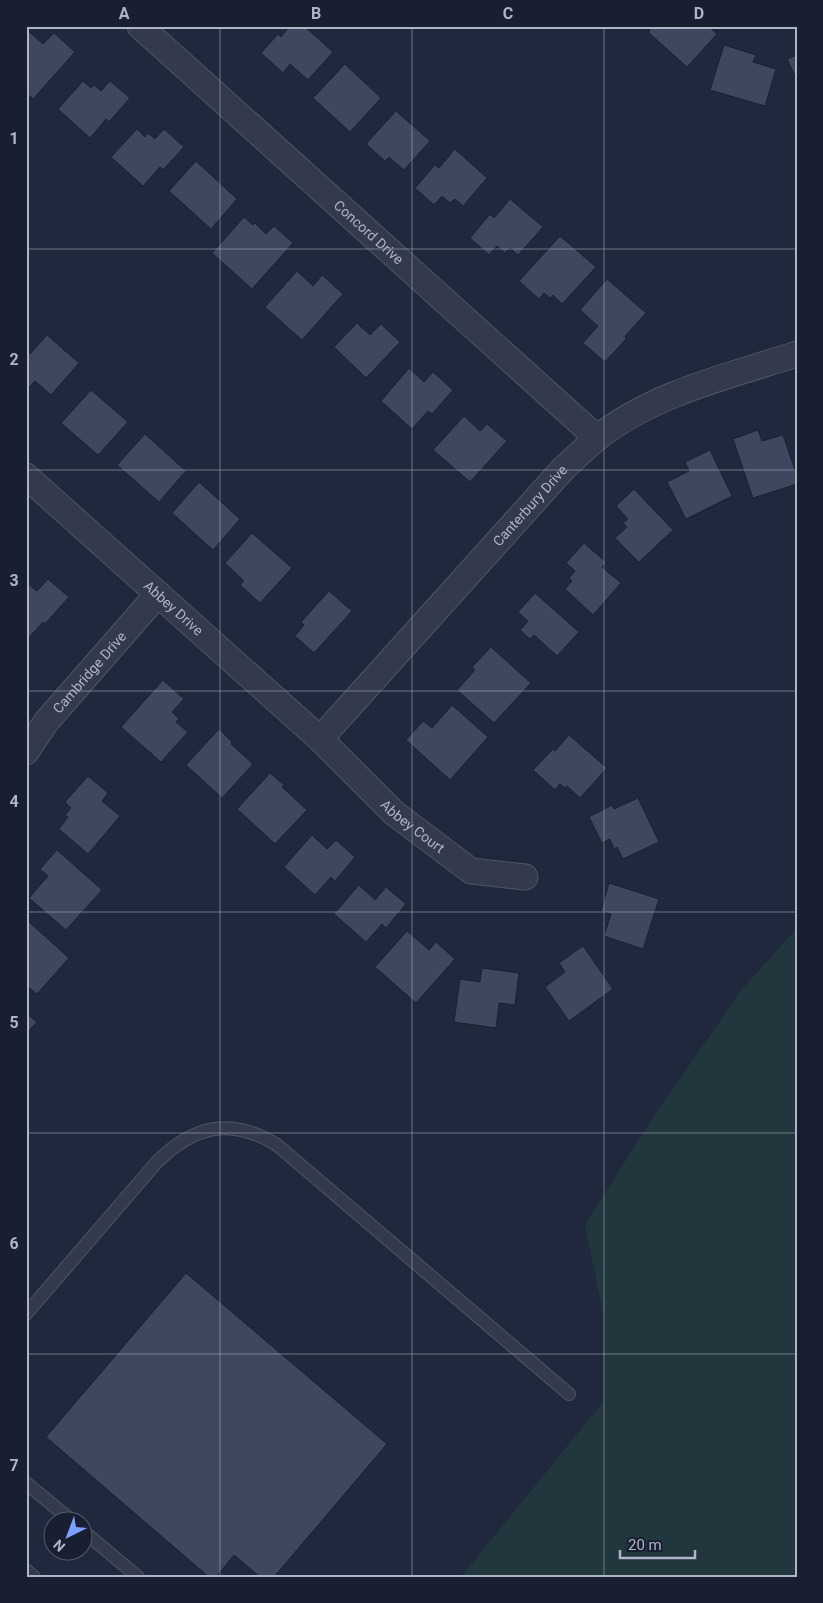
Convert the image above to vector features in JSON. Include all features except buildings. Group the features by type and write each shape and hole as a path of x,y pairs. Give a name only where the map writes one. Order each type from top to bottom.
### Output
{"street":[{"name":"Concord Drive","path":"140,26 597,438"},
{"name":"Canterbury Drive","path":"320,739 563,469 597,438 626,418 685,390 797,354"},
{"name":"Abbey Drive","path":"26,476 320,739"},
{"name":"Cambridge Drive","path":"26,752 46,722 158,594"},
{"name":"Abbey Court","path":"320,739 394,813 471,871 526,877"}],"lane":[{"path":"26,1314 171,1148 205,1130 220,1128 239,1129 262,1136 277,1145 569,1394"},
{"path":"26,1483 59,1510"},
{"path":"92,1538 138,1577"},
{"path":"26,1570 34,1577"}],"shaded area":[{"path":"797,928 797,1577 461,1577 603,1402 603,1313 585,1225 651,1120 742,989"}]}
